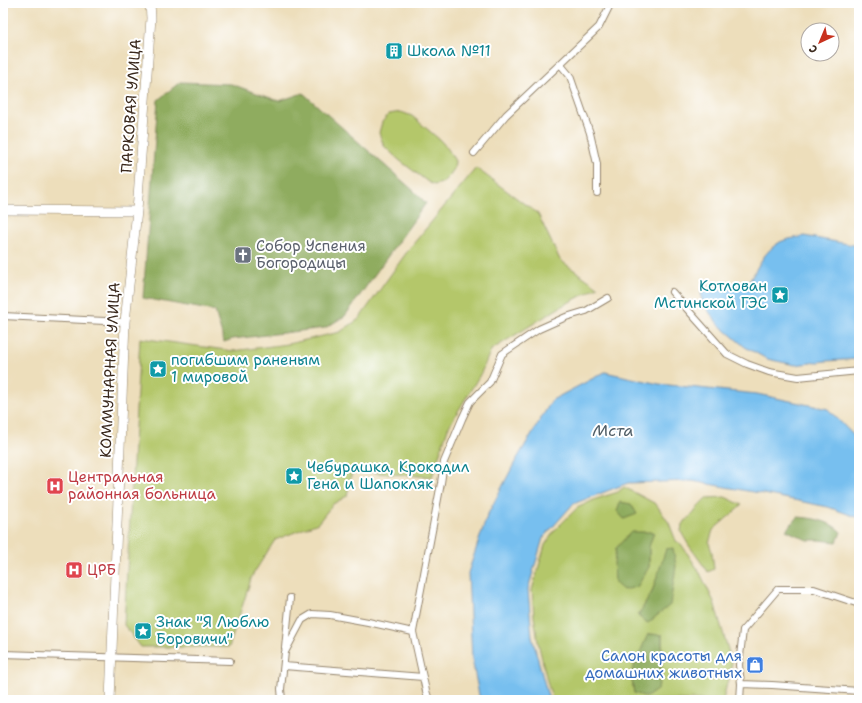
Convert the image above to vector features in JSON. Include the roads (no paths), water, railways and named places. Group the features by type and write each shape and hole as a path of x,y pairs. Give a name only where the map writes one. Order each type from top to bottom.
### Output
{"main road":[{"name":"ПАРКОВАЯ УЛИЦА","path":"138,211 151,18 150,3"},
{"path":"3,210 138,211"},
{"name":"КОММУНАРНАЯ УЛИЦА","path":"110,700 125,322 138,211"}],"street":[{"path":"474,153 506,115 599,27 610,3"},
{"path":"560,64 570,76 590,133 597,164 597,193"},
{"path":"672,292 727,354 747,364 769,372 798,377 859,371"},
{"path":"429,700 413,632 444,462 462,419 470,402 490,382 502,354 539,329 566,317 586,311 608,298"},
{"path":"3,316 125,322"},
{"path":"740,700 741,684 739,665 743,630 778,589 814,589 859,604"},
{"path":"282,700 281,689 290,598"},
{"path":"285,652 302,620 312,614 330,615 413,632"},
{"path":"3,654 230,661"},
{"path":"284,666 423,677"},
{"path":"741,684 859,691"}],"water":[{"name":"Котлован Мстинской ГЭС","path":"804,236 859,246 859,359 795,365 767,359 745,347 718,324 702,302 701,288 732,288 749,282 762,260 774,246 788,239"},
{"name":"Мста","path":"605,372 659,384 757,394 828,409 859,441 859,518 828,507 692,481 628,483 573,504 543,538 528,589 532,637 549,700 480,700 472,659 468,573 487,516 515,462 552,400"}],"place":[{"name":"Школа №11","path":"394,51"},
{"name":"Собор Успения Богородицы","path":"243,255"},
{"name":"Котлован Мстинской ГЭС","path":"780,295"},
{"name":"погибшим раненым 1 мировой","path":"158,369"},
{"name":"Чебурашка, Крокодил Гена и Шапокляк","path":"294,476"},
{"name":"Центральная районная больница","path":"55,486"},
{"name":"ЦРБ","path":"74,570"},
{"name":"Знак \"Я Люблю Боровичи\"","path":"143,631"},
{"name":"Салон красоты для домашних животных","path":"755,665"}]}
